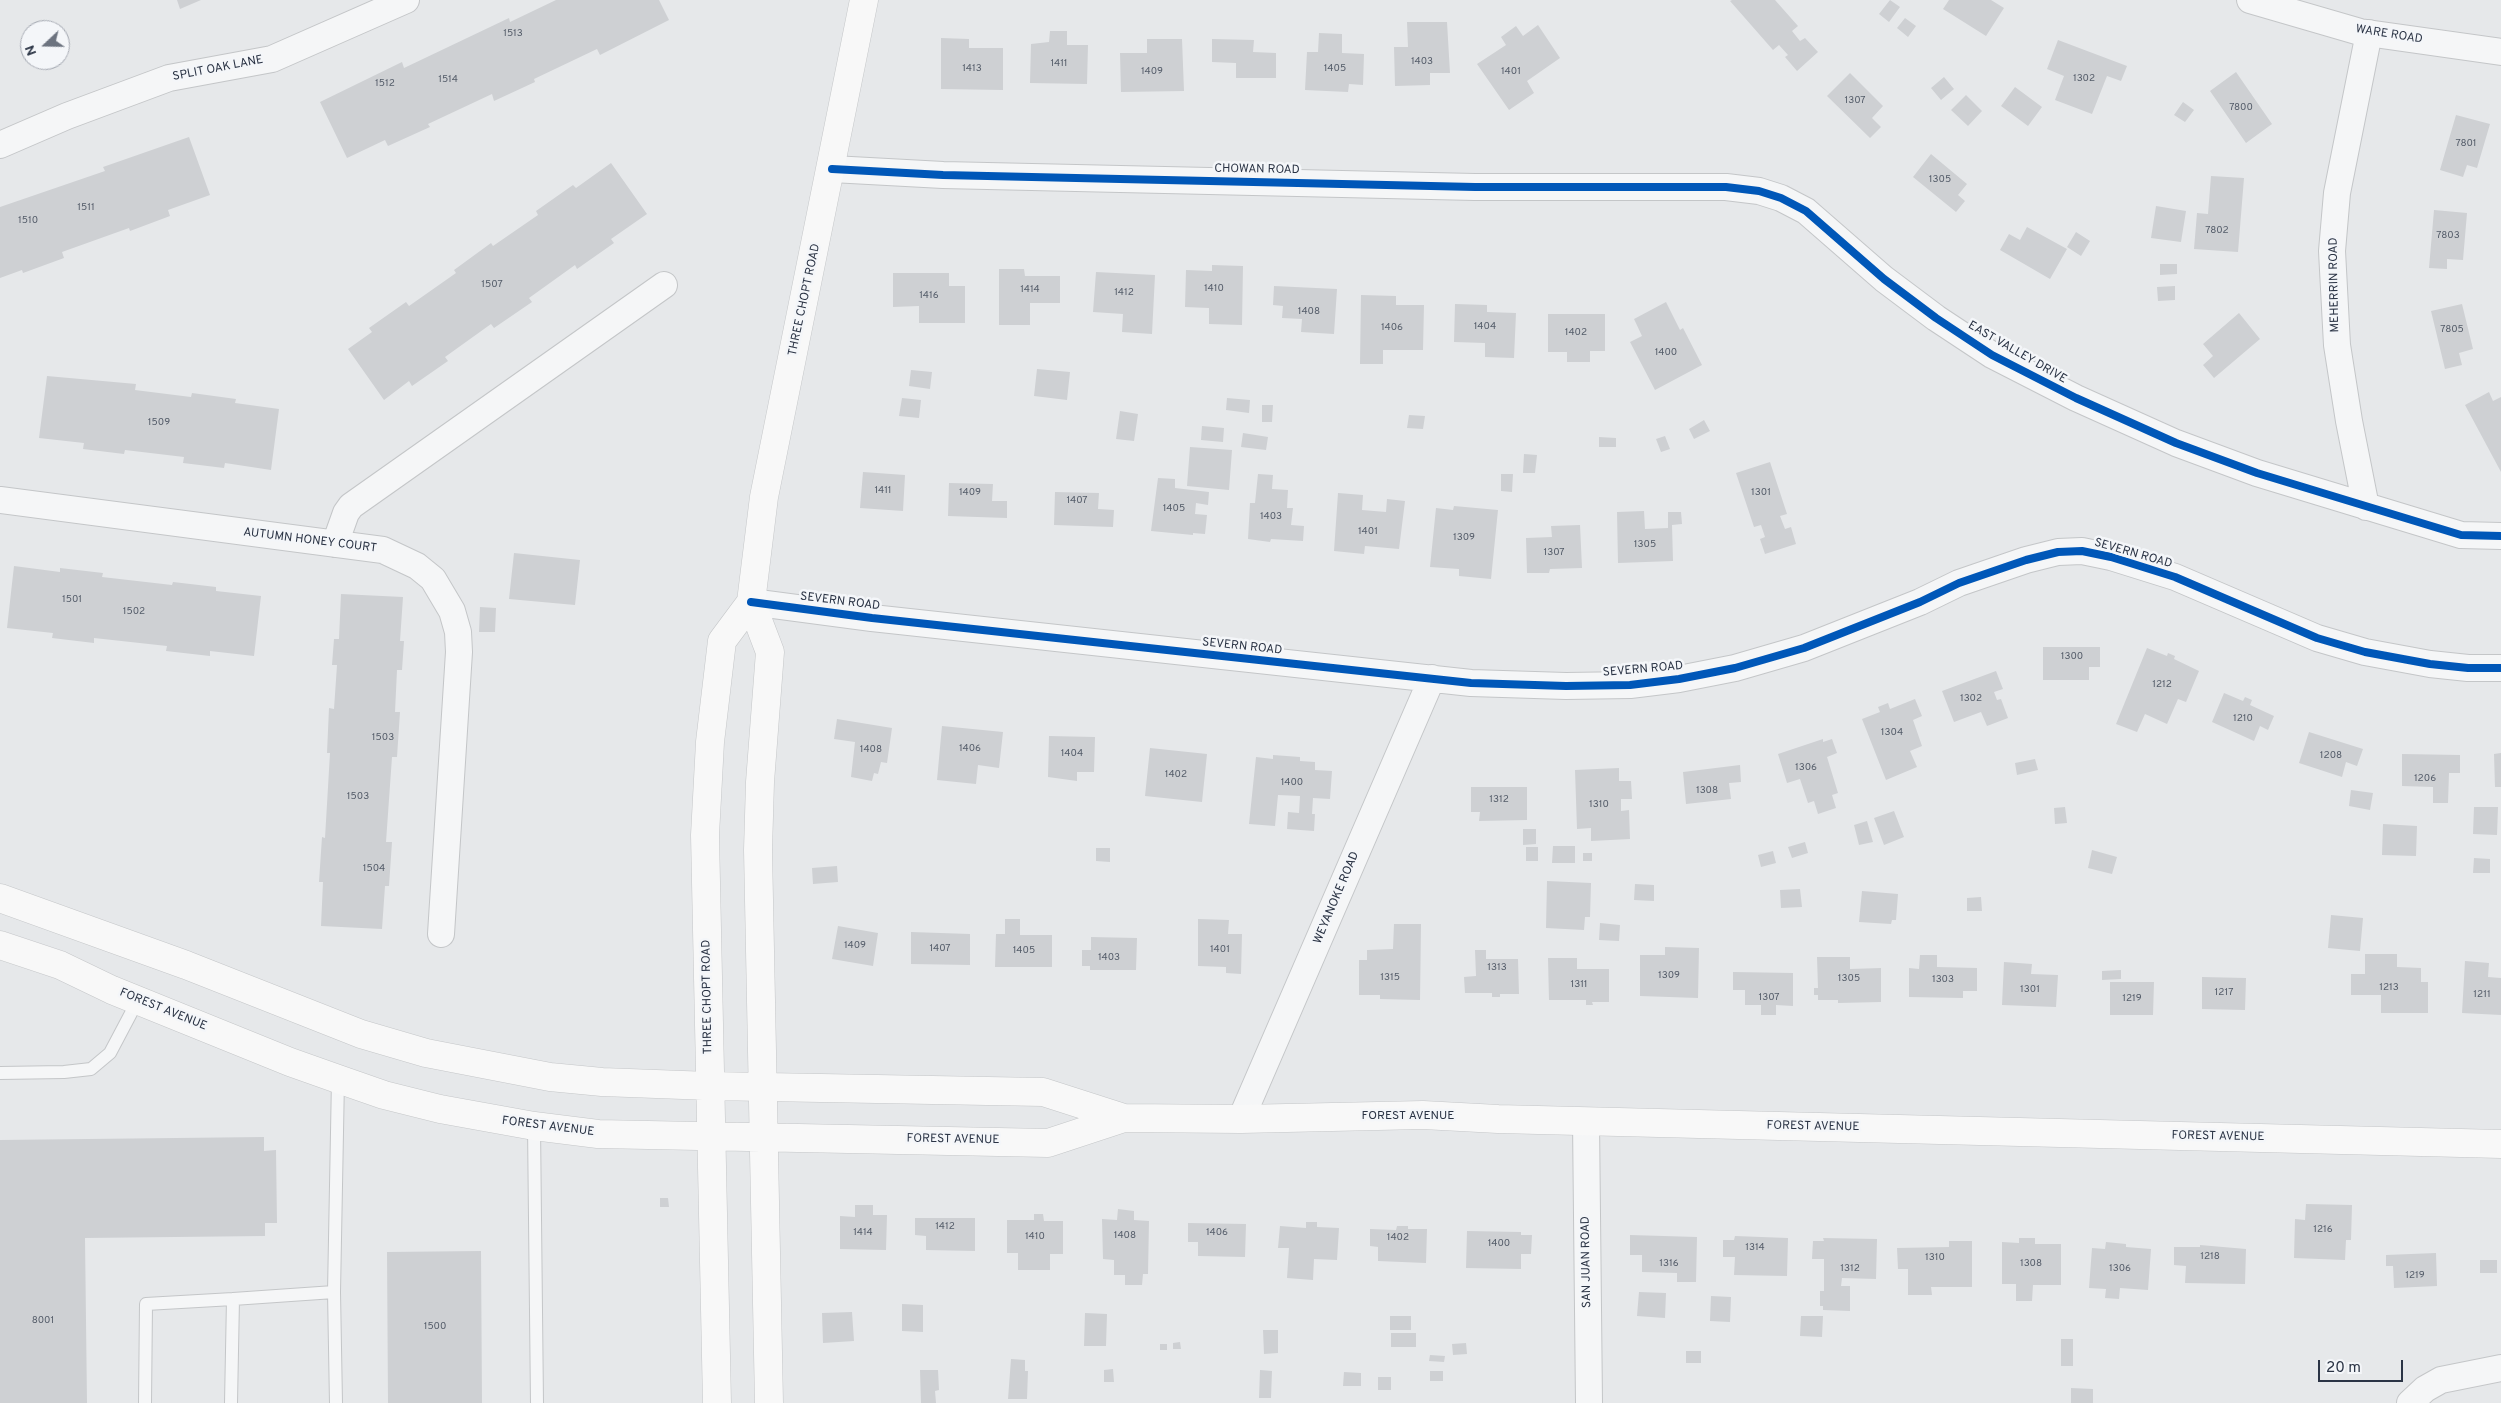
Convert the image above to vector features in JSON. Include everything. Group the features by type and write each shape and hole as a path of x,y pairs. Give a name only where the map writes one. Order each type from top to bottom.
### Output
{"main road":[{"name":"THREE CHOPT ROAD","path":"769,1403 758,850 760,782 770,652 751,602 764,498 832,169 864,0"},
{"name":"THREE CHOPT ROAD","path":"717,1403 705,835 710,742 722,641 751,602"},
{"name":"FOREST AVENUE","path":"0,898 186,964 361,1034 426,1052 550,1077 602,1082 710,1086 1042,1092 1124,1118 1241,1119 1423,1115 1586,1121 2501,1144"},
{"name":"FOREST AVENUE","path":"0,945 60,965 138,1000 290,1062 384,1095 440,1109 534,1126 598,1134 1048,1143 1124,1118"}],"street":[{"name":"SPLIT OAK LANE","path":"0,145 67,116 170,78 272,59 406,0"},
{"name":"WARE ROAD","path":"2250,0 2368,33 2501,52"},
{"name":"MEHERRIN ROAD","path":"2366,508 2348,421 2337,345 2332,251 2337,193 2368,33"},
{"name":"CHOWAN ROAD","path":"832,169 943,175 1475,187 1682,188"},
{"name":"EAST VALLEY DRIVE","path":"1682,188 1726,186 1760,191 1781,198 1819,221 1884,279 1928,312 2001,359 2076,398 2176,443 2257,473 2366,508 2461,535 2501,536"},
{"path":"335,544 346,513 352,506 664,286"},
{"name":"AUTUMN HONEY COURT","path":"0,500 382,550 417,566 433,579 444,596 458,632 459,652 441,934"},
{"name":"SEVERN ROAD","path":"751,602 892,620 1471,683 1566,686 1630,685 1679,679 1735,668 1804,648 1920,602 1959,583 2026,560 2058,552 2082,551 2111,557 2175,578 2308,634 2365,652 2430,664 2468,668 2501,668"},
{"name":"WEYANOKE ROAD","path":"1241,1119 1432,678"},
{"name":"SAN JUAN ROAD","path":"1586,1121 1589,1403"},
{"path":"2413,1400 2441,1380 2501,1368"}],"lane":[{"path":"0,1073 64,1072 91,1069 110,1052 138,1000"},
{"path":"336,1403 334,1292 338,1079"},
{"path":"534,1126 537,1403"},
{"path":"145,1403 146,1304 334,1292"},
{"path":"231,1403 233,1299"}],"building":[{"path":"177,0 201,0 180,9"},
{"path":"556,0 659,0 669,20 600,55 597,49 534,79 535,82 494,101 492,94 428,124 430,127 388,146 385,140 347,158 320,102 402,62 404,68 509,18 510,22"},
{"path":"1775,0 1798,26 1792,31 1800,41 1805,38 1818,52 1797,71 1785,57 1788,55 1779,45 1773,50 1730,1"},
{"path":"1890,0 1900,7 1889,22 1879,14"},
{"path":"1949,0 1991,0 2004,8 1986,36 1943,9"},
{"path":"1905,18 1916,26 1908,37 1897,28"},
{"path":"1407,22 1447,22 1450,73 1430,73 1430,85 1395,86 1394,47 1408,47"},
{"path":"1538,25 1560,58 1527,81 1534,93 1509,110 1477,64 1506,45 1501,37 1516,26 1523,36"},
{"path":"1050,31 1067,31 1067,45 1088,45 1087,84 1030,83 1031,44 1049,42"},
{"path":"1319,33 1342,34 1342,53 1364,54 1363,85 1349,84 1348,92 1305,90 1307,52 1318,52"},
{"path":"941,38 969,39 969,48 1003,48 1003,90 941,89"},
{"path":"1147,39 1182,39 1184,91 1121,92 1120,53 1147,53"},
{"path":"1212,39 1254,40 1253,52 1276,53 1276,78 1236,78 1236,63 1212,62"},
{"path":"2058,40 2127,66 2121,81 2107,76 2092,114 2055,100 2064,76 2047,69"},
{"path":"2236,72 2272,124 2246,143 2210,91"},
{"path":"1850,73 1883,106 1872,118 1881,127 1870,138 1827,96"},
{"path":"1944,77 1954,89 1941,100 1931,88"},
{"path":"2015,87 2042,107 2028,126 2001,106"},
{"path":"1966,95 1982,111 1968,126 1951,110"},
{"path":"2183,102 2194,110 2185,122 2174,115"},
{"path":"2456,115 2490,124 2477,168 2467,165 2463,177 2440,170"},
{"path":"189,137 210,195 168,210 170,216 130,231 129,228 62,252 64,258 23,273 22,270 0,278 0,207 105,171 103,167"},
{"path":"1931,154 1967,184 1958,195 1965,201 1956,212 1913,177"},
{"path":"611,163 647,214 611,239 614,243 577,269 575,265 529,298 532,302 494,328 491,324 445,357 448,361 412,386 409,381 384,400 348,349 372,332 369,328 406,302 409,306 456,273 454,270 491,243 493,246 538,215 536,211 573,185 576,188"},
{"path":"2211,176 2244,178 2238,252 2194,249 2197,213 2208,214"},
{"path":"2156,206 2186,211 2181,242 2151,238"},
{"path":"2434,210 2467,213 2463,260 2447,259 2447,269 2429,268"},
{"path":"2027,227 2067,249 2050,279 2000,250 2009,234 2020,240"},
{"path":"2076,232 2090,241 2081,256 2067,247"},
{"path":"2160,264 2177,264 2177,274 2160,275"},
{"path":"1212,265 1243,266 1242,325 1209,324 1209,308 1185,307 1186,270 1212,271"},
{"path":"999,269 1024,269 1025,276 1060,276 1060,303 1030,303 1030,325 999,325"},
{"path":"1096,272 1155,275 1152,334 1122,332 1123,314 1093,312"},
{"path":"893,273 949,273 949,286 965,286 965,323 919,323 919,306 893,307"},
{"path":"1274,286 1337,289 1334,334 1301,332 1302,319 1282,318 1283,306 1273,305"},
{"path":"2175,286 2175,300 2158,301 2157,287"},
{"path":"1361,295 1396,296 1396,305 1424,305 1423,350 1383,350 1383,364 1360,364"},
{"path":"1666,302 1680,330 1683,328 1702,365 1655,390 1630,342 1642,336 1634,319"},
{"path":"1455,304 1487,305 1487,312 1516,313 1514,358 1485,357 1485,343 1454,342"},
{"path":"2462,304 2473,349 2459,353 2462,365 2445,369 2431,311"},
{"path":"2239,313 2260,339 2214,378 2203,365 2213,356 2203,344"},
{"path":"1548,314 1605,314 1605,351 1590,351 1590,362 1567,362 1567,352 1548,352"},
{"path":"1037,369 1070,372 1067,400 1034,396"},
{"path":"911,370 932,372 930,389 909,386"},
{"path":"47,376 136,384 135,390 191,397 192,393 236,399 235,403 279,409 271,470 225,463 224,468 183,463 184,457 125,450 124,454 83,449 84,443 39,438"},
{"path":"2489,392 2493,401 2501,397 2501,472 2465,405"},
{"path":"902,398 921,400 919,418 899,416"},
{"path":"1227,398 1250,400 1249,413 1226,410"},
{"path":"1262,405 1273,405 1272,422 1262,422"},
{"path":"1120,411 1138,414 1134,441 1116,439"},
{"path":"1409,415 1425,416 1423,429 1407,428"},
{"path":"1704,420 1710,431 1694,439 1689,429"},
{"path":"1202,426 1224,428 1223,442 1201,440"},
{"path":"1243,433 1268,437 1266,450 1241,447"},
{"path":"1665,436 1670,449 1661,452 1656,439"},
{"path":"1599,437 1616,438 1616,447 1599,447"},
{"path":"1190,447 1232,450 1229,490 1187,486"},
{"path":"1524,454 1537,455 1535,473 1523,473"},
{"path":"1770,462 1787,514 1780,516 1785,529 1791,527 1796,544 1765,554 1760,539 1765,537 1761,525 1754,527 1736,473"},
{"path":"863,472 905,475 903,511 860,508"},
{"path":"1258,474 1273,475 1272,489 1288,490 1287,508 1293,508 1291,525 1304,526 1303,541 1271,539 1270,542 1248,539 1250,503 1255,503"},
{"path":"1501,474 1513,474 1512,492 1501,491"},
{"path":"1158,478 1175,479 1175,488 1209,492 1208,505 1196,503 1195,514 1207,515 1205,534 1193,533 1193,535 1151,531"},
{"path":"949,483 993,484 992,501 1007,501 1007,518 948,516"},
{"path":"1055,492 1099,493 1098,509 1114,510 1113,527 1054,525"},
{"path":"1338,493 1363,495 1362,510 1386,512 1387,499 1405,501 1399,549 1365,546 1364,554 1334,551"},
{"path":"1454,506 1498,510 1491,579 1459,576 1459,569 1430,567 1436,508 1453,510"},
{"path":"1644,511 1645,529 1668,528 1668,512 1681,512 1682,524 1672,525 1673,561 1618,563 1617,512"},
{"path":"1580,525 1582,568 1550,569 1549,573 1527,573 1526,538 1552,537 1551,526"},
{"path":"514,553 580,560 575,605 509,599"},
{"path":"14,566 60,572 60,568 103,573 102,577 172,585 173,582 216,587 216,591 261,596 254,656 210,651 210,656 166,651 167,646 94,638 94,643 52,638 53,633 7,628"},
{"path":"341,594 403,597 400,641 404,641 402,670 397,670 395,712 400,712 397,757 392,757 386,842 392,842 389,886 385,886 382,929 321,926 323,882 319,882 322,837 325,838 330,753 327,753 329,708 334,709 337,665 332,665 334,639 339,639"},
{"path":"480,607 496,608 495,632 479,632"},
{"path":"2043,647 2100,647 2100,667 2089,667 2089,680 2043,680"},
{"path":"2147,648 2167,656 2168,653 2175,656 2174,659 2199,671 2186,702 2178,699 2167,724 2145,714 2137,732 2116,724"},
{"path":"1996,671 2003,689 1994,692 1997,700 2001,699 2008,718 1987,726 1981,712 1954,722 1942,691"},
{"path":"2224,693 2243,701 2245,697 2252,700 2250,705 2274,716 2268,730 2260,726 2254,741 2212,722"},
{"path":"1915,699 1922,716 1913,720 1922,746 1910,751 1917,767 1886,780 1862,719 1880,712 1878,707 1888,703 1890,709"},
{"path":"837,719 892,728 887,763 881,762 878,774 874,773 872,781 851,777 855,742 834,739"},
{"path":"942,726 1003,732 999,768 978,765 976,784 937,780"},
{"path":"2309,732 2363,749 2357,766 2346,762 2342,777 2299,763"},
{"path":"1049,736 1095,737 1094,772 1077,772 1077,781 1048,777"},
{"path":"1823,739 1823,742 1832,739 1837,753 1827,757 1838,793 1832,795 1836,808 1818,814 1814,801 1808,803 1800,779 1787,783 1778,754"},
{"path":"1150,748 1207,754 1202,802 1145,796"},
{"path":"2501,753 2501,787 2495,787 2494,754"},
{"path":"2402,754 2460,755 2460,773 2449,773 2448,803 2433,803 2433,787 2402,786"},
{"path":"1273,755 1300,757 1300,761 1315,762 1315,770 1332,771 1330,799 1313,798 1312,814 1315,814 1314,831 1287,829 1288,812 1299,813 1300,796 1278,795 1275,826 1249,824 1256,757 1273,759"},
{"path":"2035,759 2038,770 2017,775 2015,763"},
{"path":"1740,765 1741,782 1729,783 1731,799 1686,804 1683,772"},
{"path":"1619,768 1619,781 1631,781 1632,799 1621,799 1621,811 1629,810 1630,839 1591,841 1591,828 1577,829 1575,770"},
{"path":"1471,787 1527,787 1527,820 1479,821 1480,812 1471,812"},
{"path":"2351,790 2373,793 2370,810 2349,806"},
{"path":"2065,807 2067,823 2055,824 2054,808"},
{"path":"2474,807 2498,807 2497,835 2473,834"},
{"path":"1894,811 1904,837 1884,845 1874,818"},
{"path":"1867,821 1873,842 1859,845 1854,825"},
{"path":"2383,824 2417,826 2416,856 2382,855"},
{"path":"1523,829 1536,829 1536,844 1523,845"},
{"path":"1805,842 1808,853 1792,858 1788,847"},
{"path":"1553,846 1575,846 1575,863 1552,863"},
{"path":"1526,847 1538,847 1538,861 1526,861"},
{"path":"1096,848 1110,848 1110,862 1096,861"},
{"path":"2092,850 2117,857 2112,874 2088,868"},
{"path":"1773,851 1776,863 1761,867 1758,855"},
{"path":"1583,853 1592,853 1592,861 1583,861"},
{"path":"2474,858 2490,859 2490,873 2473,873"},
{"path":"837,866 838,882 813,884 812,868"},
{"path":"1547,881 1591,883 1590,917 1585,917 1584,930 1546,928"},
{"path":"1635,884 1654,885 1654,901 1634,900"},
{"path":"1800,889 1802,907 1781,908 1780,890"},
{"path":"1862,891 1898,894 1896,920 1892,920 1891,924 1859,922"},
{"path":"1981,897 1982,911 1967,911 1967,898"},
{"path":"2331,915 2363,918 2360,951 2328,948"},
{"path":"1005,919 1020,919 1020,935 1052,935 1052,967 995,967 996,934 1005,934"},
{"path":"1198,919 1229,920 1228,934 1242,934 1241,974 1226,973 1226,967 1198,966"},
{"path":"1600,923 1620,925 1619,941 1599,940"},
{"path":"1394,924 1421,924 1420,1000 1380,999 1380,995 1359,995 1359,960 1367,960 1367,950 1393,949"},
{"path":"838,926 878,933 873,966 832,959"},
{"path":"911,932 970,934 970,965 911,964"},
{"path":"1091,937 1137,938 1136,970 1090,970 1090,966 1082,966 1082,950 1091,950"},
{"path":"1665,947 1699,948 1698,998 1640,996 1640,955 1665,955"},
{"path":"1475,950 1486,950 1486,959 1518,959 1519,994 1500,994 1500,997 1492,997 1492,993 1465,993 1464,977 1476,976"},
{"path":"2365,954 2397,954 2397,967 2421,968 2421,982 2428,982 2428,1013 2381,1013 2381,995 2351,995 2351,974 2365,974"},
{"path":"1920,955 1937,955 1937,967 1977,968 1977,991 1963,991 1963,998 1909,997 1909,968 1919,969"},
{"path":"1817,957 1850,957 1850,969 1881,968 1881,1002 1838,1003 1838,1000 1818,1000 1818,995 1814,995 1814,988 1818,988"},
{"path":"1548,958 1577,958 1577,969 1609,969 1609,1002 1592,1002 1593,1005 1586,1005 1586,1000 1549,1000"},
{"path":"2465,961 2489,963 2488,977 2501,978 2501,1015 2462,1013"},
{"path":"2004,962 2032,964 2031,974 2058,975 2056,1007 2002,1005"},
{"path":"2121,970 2121,979 2102,980 2102,971"},
{"path":"1733,972 1793,973 1793,1006 1776,1005 1776,1015 1761,1015 1761,1005 1745,1005 1745,990 1733,990"},
{"path":"2202,977 2246,978 2245,1010 2202,1009"},
{"path":"2110,982 2154,982 2153,1015 2110,1015"},
{"path":"264,1137 264,1151 276,1150 277,1223 265,1223 265,1236 85,1238 87,1403 0,1403 0,1140"},
{"path":"660,1198 668,1198 669,1207 660,1207"},
{"path":"2306,1204 2352,1205 2351,1240 2346,1240 2345,1260 2294,1258 2295,1219 2305,1220"},
{"path":"855,1205 873,1205 873,1215 887,1215 886,1250 840,1249 840,1216 855,1217"},
{"path":"1118,1209 1134,1211 1134,1220 1149,1221 1148,1274 1143,1274 1142,1285 1125,1285 1125,1275 1114,1275 1114,1260 1103,1259 1102,1219 1117,1220"},
{"path":"1034,1214 1043,1214 1044,1221 1063,1221 1063,1254 1050,1254 1050,1270 1018,1270 1018,1253 1007,1253 1007,1220 1034,1220"},
{"path":"915,1218 975,1218 975,1251 926,1250 926,1236 915,1235"},
{"path":"1306,1222 1317,1222 1317,1227 1339,1228 1337,1260 1314,1259 1313,1280 1287,1278 1289,1248 1278,1248 1280,1226 1306,1228"},
{"path":"1188,1223 1246,1224 1245,1257 1198,1256 1198,1242 1188,1242"},
{"path":"1397,1226 1408,1226 1408,1229 1427,1229 1426,1263 1378,1261 1378,1247 1370,1246 1370,1229 1396,1230"},
{"path":"1467,1231 1521,1232 1521,1235 1532,1235 1531,1254 1521,1254 1521,1269 1466,1268"},
{"path":"1630,1235 1697,1237 1696,1282 1677,1282 1677,1273 1642,1272 1642,1255 1630,1255"},
{"path":"1735,1236 1788,1238 1787,1276 1734,1275 1735,1257 1723,1257 1723,1240 1734,1240"},
{"path":"1823,1238 1877,1239 1876,1279 1842,1278 1841,1286 1850,1286 1850,1311 1823,1310 1823,1306 1820,1306 1820,1291 1824,1291 1824,1259 1812,1259 1813,1241 1824,1241"},
{"path":"2019,1238 2035,1238 2035,1244 2061,1244 2061,1285 2033,1285 2032,1301 2016,1301 2016,1284 2002,1284 2002,1242 2019,1243"},
{"path":"1949,1241 1972,1241 1972,1287 1931,1287 1932,1295 1908,1295 1908,1269 1898,1269 1897,1248 1949,1247"},
{"path":"2106,1242 2126,1244 2126,1247 2151,1249 2148,1290 2120,1288 2119,1299 2105,1298 2106,1289 2089,1288 2092,1248 2105,1249"},
{"path":"2200,1245 2246,1249 2245,1284 2185,1283 2186,1266 2174,1265 2174,1247 2200,1247"},
{"path":"481,1251 482,1403 388,1403 387,1252"},
{"path":"2436,1253 2437,1286 2394,1288 2393,1266 2386,1266 2386,1255"},
{"path":"2480,1260 2497,1260 2497,1273 2480,1273"},
{"path":"1639,1292 1666,1293 1665,1318 1637,1316"},
{"path":"1711,1296 1731,1297 1730,1322 1710,1321"},
{"path":"902,1304 923,1305 923,1332 902,1331"},
{"path":"852,1312 854,1341 823,1343 822,1313"},
{"path":"1085,1313 1107,1314 1106,1346 1084,1346"},
{"path":"1390,1316 1411,1316 1411,1330 1390,1330"},
{"path":"1801,1316 1823,1316 1822,1337 1800,1336"},
{"path":"1263,1330 1278,1330 1278,1353 1264,1354"},
{"path":"1391,1333 1416,1333 1416,1347 1391,1347"},
{"path":"2061,1339 2073,1339 2073,1366 2061,1366"},
{"path":"1180,1342 1181,1349 1173,1349 1173,1343"},
{"path":"1466,1343 1467,1354 1453,1355 1452,1344"},
{"path":"1160,1344 1167,1344 1167,1350 1160,1350"},
{"path":"1686,1351 1701,1351 1701,1363 1686,1363"},
{"path":"1430,1355 1445,1356 1444,1362 1429,1361"},
{"path":"1011,1359 1025,1360 1025,1371 1028,1371 1027,1399 1008,1399"},
{"path":"1113,1369 1114,1382 1104,1382 1104,1370"},
{"path":"920,1370 938,1370 939,1390 935,1391 936,1403 921,1403"},
{"path":"1260,1370 1272,1371 1271,1398 1259,1398"},
{"path":"1430,1371 1443,1371 1443,1381 1430,1381"},
{"path":"1344,1372 1361,1373 1361,1386 1343,1386"},
{"path":"1378,1377 1391,1377 1391,1390 1378,1390"},
{"path":"2071,1388 2093,1389 2093,1403 2071,1403"}],"cycle path":[{"path":"832,169 943,175 1475,187 1726,187 1759,191 1781,198 1806,211 1884,279 1936,318 1992,355 2076,398 2176,443 2257,473 2461,535 2501,536"},
{"path":"751,602 872,618 1471,683 1566,686 1630,685 1679,679 1735,668 1804,648 1920,602 1959,583 2026,560 2058,552 2082,551 2111,557 2175,577 2317,638 2365,652 2430,664 2468,668 2501,668"}]}
